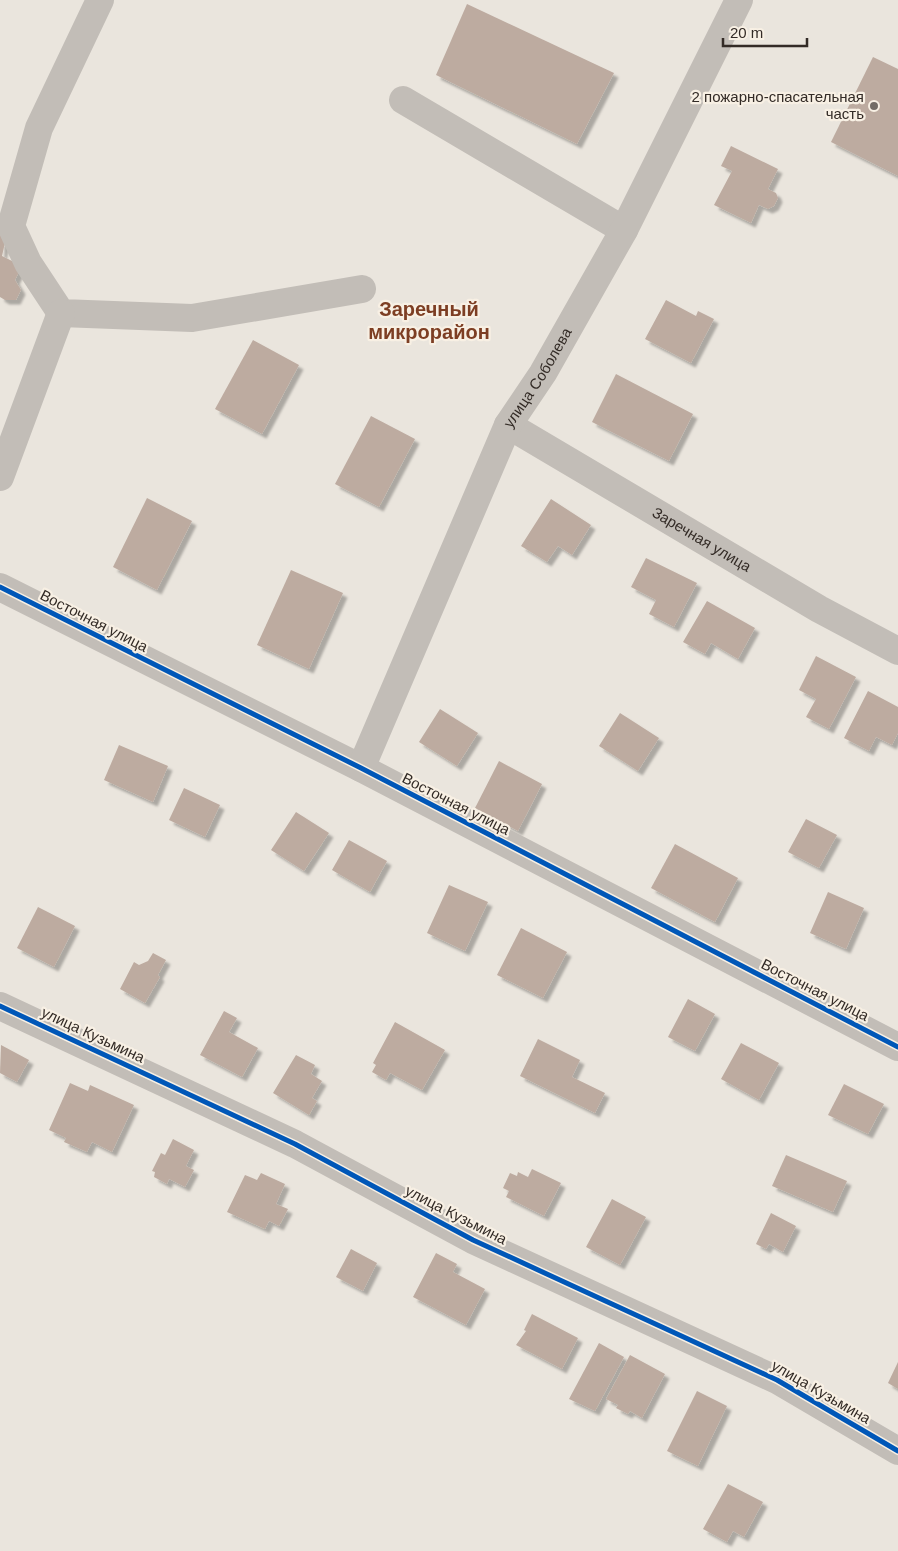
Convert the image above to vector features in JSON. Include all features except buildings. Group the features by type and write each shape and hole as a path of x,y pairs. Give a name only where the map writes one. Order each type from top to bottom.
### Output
{"street":[{"path":"61,313 28,263 11,226 39,128 100,0"},
{"name":"улица Соболева","path":"361,768 508,425 543,373 624,230 739,0"},
{"path":"403,100 624,230"},
{"path":"61,313 192,318 362,288"},
{"path":"0,477 61,313"},
{"name":"Заречная улица","path":"508,425 820,609 898,651"},
{"name":"Восточная улица","path":"0,587 361,768 898,1047"},
{"name":"улица Кузьмина","path":"0,1006 295,1144 473,1240 777,1380 898,1451"}],"cycle path":[{"path":"0,587 361,768 898,1047"},
{"path":"0,1006 295,1144 473,1240 777,1380 898,1451"}],"place":[{"name":"2 пожарно-спасательная часть","path":"874,106"}],"district":[{"name":"Заречный микрорайон","path":"429,320"}]}
